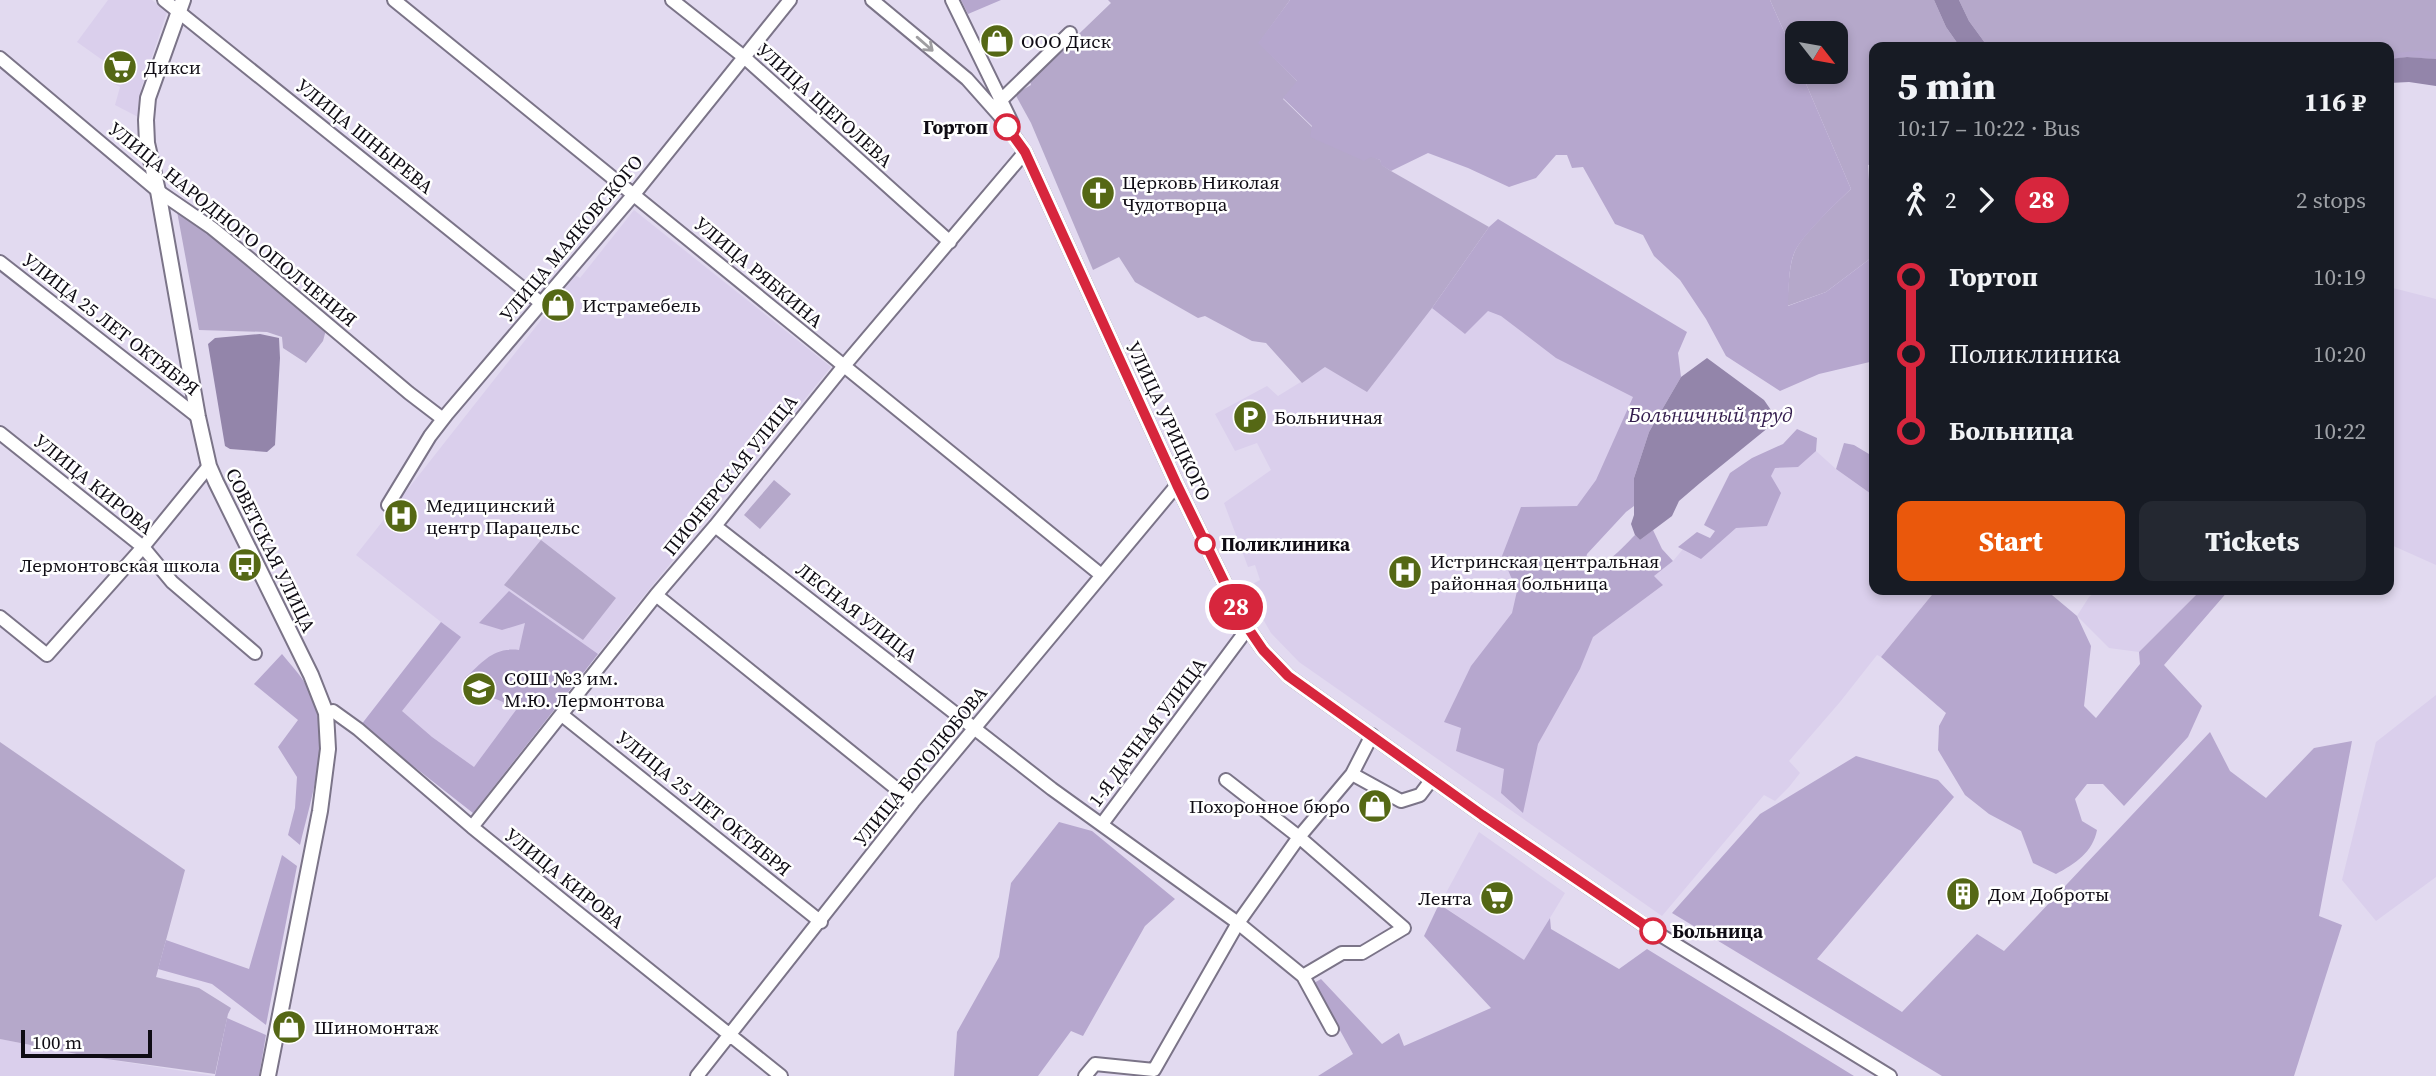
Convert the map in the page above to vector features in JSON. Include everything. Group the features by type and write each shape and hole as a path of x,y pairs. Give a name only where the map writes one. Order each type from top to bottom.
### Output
{"main road":[{"name":"СОВЕТСКАЯ УЛИЦА","path":"181,6 148,98 147,143 198,417 209,466 231,516 311,675 326,713 328,749 320,811 268,1076"}],"street":[{"name":"УЛИЦА ШНЫРЕВА","path":"164,0 181,6 541,303"},
{"name":"УЛИЦА РЯБКИНА","path":"394,0 635,193 843,367 1100,574"},
{"name":"УЛИЦА ЩЕГОЛЕВА","path":"672,0 744,57 950,242"},
{"name":"УЛИЦА МАЯКОВСКОГО","path":"388,505 443,419 635,193 790,0"},
{"path":"873,0 997,104 1070,33"},
{"name":"УЛИЦА УРИЦКОГО","path":"952,0 988,75 997,104 1025,152 1177,485 1248,628 1263,650 1288,676 1482,815 1644,925 1890,1076"},
{"name":"УЛИЦА НАРОДНОГО ОПОЛЧЕНИЯ","path":"0,58 158,191 212,228 443,419"},
{"path":"967,79 976,87 987,88 988,75"},
{"name":"ПИОНЕРСКАЯ УЛИЦА","path":"472,827 656,595 843,367 1025,152"},
{"name":"УЛИЦА 25 ЛЕТ ОКТЯБРЯ","path":"0,262 198,417"},
{"name":"УЛИЦА КИРОВА","path":"0,433 143,547 172,582 255,653"},
{"path":"0,617 47,655 143,547 209,466"},
{"name":"УЛИЦА БОГОЛЮБОВА","path":"697,1076 913,803 1100,574 1177,485"},
{"name":"ЛЕСНАЯ УЛИЦА","path":"715,526 1052,789 1238,923 1303,976"},
{"path":"656,595 913,803"},
{"name":"1-Я ДАЧНАЯ УЛИЦА","path":"1102,824 1248,628"},
{"name":"УЛИЦА КИРОВА","path":"326,713 333,711 358,729 472,827 781,1076"},
{"name":"УЛИЦА 25 ЛЕТ ОКТЯБРЯ","path":"562,715 821,922"},
{"path":"1085,1076 1095,1064 1154,1070 1238,923 1299,837 1352,774 1371,735"},
{"path":"1352,774 1401,801 1420,795 1432,779"},
{"path":"1226,780 1299,837 1404,928 1362,953 1342,953 1303,976 1332,1029"}],"shaded area":[{"path":"108,0 152,0 167,12 141,89 142,119 115,105 120,87 109,81 111,78 105,75 111,62 108,64 77,42"},
{"path":"961,0 1001,0 968,14"},
{"path":"1108,0 1290,0 1259,43 1298,82 1283,99 1312,127 1380,160 1382,165 1391,171 1489,227 1432,308 1367,392 1325,367 1302,383 1266,343 1252,341 1205,316 1198,318 1135,282 1119,257 1093,270 1031,123 1015,94 1031,85 1030,81 1111,3"},
{"path":"1290,0 1770,0 1785,34 1785,84 1806,84 1851,189 1829,210 1795,251 1790,271 1788,306 1826,292 1869,260 1869,362 1819,374 1780,391 1726,356 1680,280 1654,256 1643,235 1615,224 1583,167 1572,168 1567,155 1556,155 1536,178 1509,187 1428,153 1391,171 1381,165 1380,160 1371,157 1364,161 1310,137 1312,126 1283,98 1297,81 1258,43"},
{"path":"1770,0 1934,0 1946,27 1956,42 1869,42 1869,260 1826,292 1787,306 1795,251 1812,228 1851,189 1806,84 1848,84 1848,21 1785,21 1785,34"},
{"path":"1959,0 2436,0 2436,59 2394,58 2394,42 1984,42 1969,21"},
{"path":"2423,50 2436,52 2436,59 2394,58 2394,53"},
{"path":"176,206 200,223 326,330 323,341 306,363 283,348 282,337 267,332 199,330"},
{"path":"634,210 831,367 634,608 473,813 361,725 441,622 356,555 548,308 575,275 580,278"},
{"path":"1498,219 1687,332 1678,353 1681,377 1649,432 1634,478 1634,506 1587,554 1584,567 1606,561 1635,535 1640,540 1653,530 1662,549 1673,561 1654,576 1663,585 1593,637 1580,669 1538,744 1523,813 1501,793 1504,769 1456,751 1461,728 1444,722 1471,666 1512,613 1517,591 1502,556 1521,507 1577,506 1596,480 1633,397 1556,358 1501,316 1488,311 1465,334 1432,308 1489,227"},
{"name":"Истринская центральная районная больница","path":"1489,227 1676,346 1575,535 1577,635 1673,561 1694,536 1711,546 1773,463 1804,447 1816,451 1869,492 1869,595 1932,595 1881,657 1877,655 1789,761 1800,773 1789,787 1775,801 1764,795 1662,916 1299,662 1271,633 1245,588 1260,580 1255,565 1248,567 1224,503 1271,470 1257,443 1235,451 1215,414 1267,386 1278,396 1432,308"},
{"path":"2394,288 2436,299 2436,565 2394,546"},
{"path":"1797,429 1817,438 1816,451 1798,467 1775,468 1771,476 1781,493 1767,526 1736,528 1701,559 1678,547 1697,532 1710,538 1715,531 1704,525 1730,473 1752,458 1783,444"},
{"path":"1844,443 1854,445 1869,454 1869,492 1836,469"},
{"path":"774,480 791,494 760,529 744,515"},
{"path":"541,540 616,598 583,640 504,585"},
{"path":"509,591 598,654 473,813 361,725 441,622 461,637 402,711 432,737 474,767 516,710 491,698 463,698 465,678 484,661 495,653 519,650 525,623 502,630 479,623"},
{"path":"1932,595 2052,595 2077,616 2091,646 2084,706 2096,718 2140,664 2139,652 2196,595 2225,595 2164,665 2202,706 2188,737 2124,806 2103,784 2087,784 2075,799 2082,821 2097,830 2095,838 2082,856 2056,874 2033,863 2021,831 1989,814 1965,795 1938,750 1939,726 1946,713 1881,657"},
{"path":"2196,595 2139,652 2109,648 2077,616 2089,597"},
{"path":"282,654 303,680 313,699 320,740 315,783 300,845 288,835 295,808 297,777 278,747 298,720 254,684"},
{"path":"2436,695 2436,877 2376,921 2342,880 2376,742"},
{"path":"2210,732 2230,771 2266,798 2314,748 2352,741 2319,916 2342,925 2294,1076 1942,1076 1672,913 1760,814 1856,756 1938,780 1954,797 1817,959 1902,1012 1977,934 2004,951"},
{"path":"0,742 185,870 156,977 199,988 231,1008 215,1074 92,1057 0,1039"},
{"path":"1059,822 1092,831 1175,899 1145,926 1083,1036 1071,1031 1038,1076 954,1076 957,1032 999,957 1011,883"},
{"path":"1479,832 1565,893 1524,961 1440,904"},
{"path":"282,855 297,866 266,1025 212,984 158,969 166,940 249,969"},
{"path":"1439,904 1524,960 1550,918 1551,929 1619,969 1647,949 1854,1076 1318,1076 1353,1054 1314,983 1321,979 1382,1044 1399,1033 1404,1046 1491,1008 1424,936"},
{"path":"227,1018 266,1035 259,1076 215,1076"},
{"path":"0,1039 92,1057 215,1076 0,1076"}],"water":[{"path":"1934,0 1959,0 1969,21 1984,42 1956,42 1946,27"},
{"path":"2394,58 2436,59 2436,86 2394,83"},
{"path":"260,334 279,338 275,445 267,452 230,449 225,446 208,344 215,338"},
{"name":"Больничный пруд","path":"1707,358 1764,400 1773,413 1769,427 1679,501 1672,516 1640,540 1631,524 1634,515 1634,478 1649,432 1681,377"}],"bus line":[{"name":"28","path":"1007,127 1025,152 1204,541 1248,628 1263,650 1288,676 1482,815 1653,931"}],"place":[{"name":"ООО Диск","path":"997,41"},
{"name":"Дикси","path":"120,67"},
{"name":"Гортоп","path":"1007,127"},
{"name":"Церковь Николая Чудотворца","path":"1098,193"},
{"name":"Истрамебель","path":"558,305"},
{"name":"Больничная","path":"1250,417"},
{"name":"Медицинский центр Парацельс","path":"401,516"},
{"name":"Поликлиника","path":"1205,544"},
{"name":"Лермонтовская школа","path":"245,565"},
{"name":"Истринская центральная районная больница","path":"1405,572"},
{"name":"СОШ №3 им. М.Ю. Лермонтова","path":"479,689"},
{"name":"Похоронное бюро","path":"1375,806"},
{"name":"Дом Доброты","path":"1963,894"},
{"name":"Лента","path":"1497,898"},
{"name":"Больница","path":"1653,931"},
{"name":"Шиномонтаж","path":"289,1027"}]}
